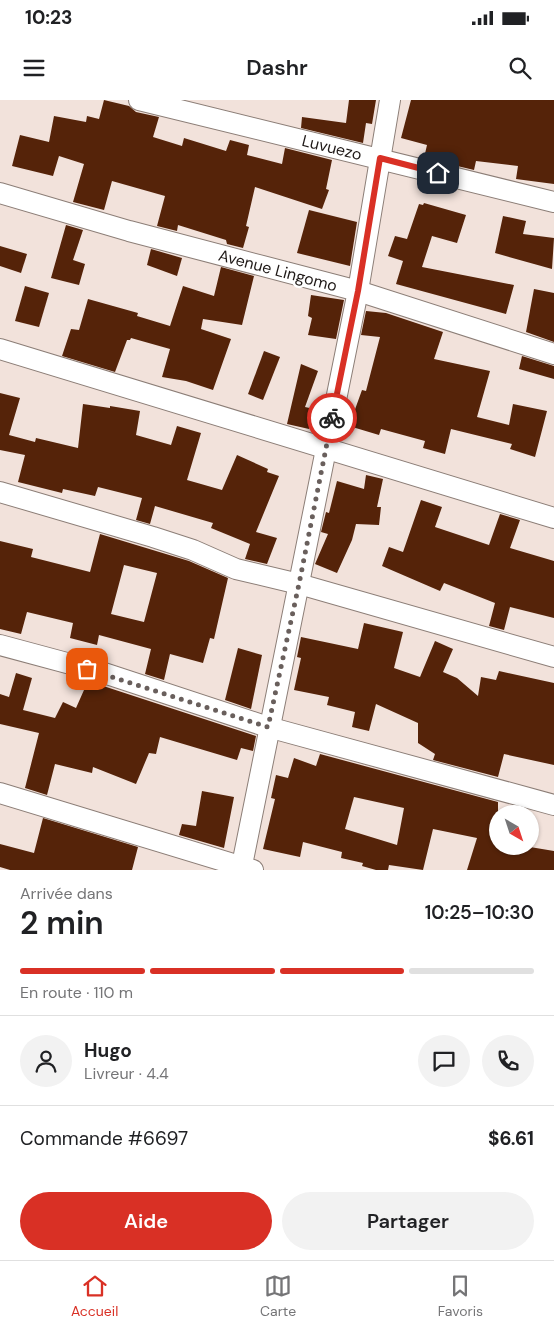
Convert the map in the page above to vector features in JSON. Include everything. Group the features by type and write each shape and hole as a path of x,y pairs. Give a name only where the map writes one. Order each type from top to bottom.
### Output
{"street":[{"name":"Luvuezo","path":"140,100 554,202"},
{"path":"0,793 245,869 268,727 358,291 390,100"},
{"name":"Avenue Lingomo","path":"0,193 138,233 358,291 554,354"},
{"path":"0,350 554,518"},
{"path":"0,492 153,537 192,550 236,569 299,584 554,657"},
{"path":"0,645 104,673 268,727 554,805"}],"building":[{"path":"104,100 129,106 136,112 159,117 153,137 182,146 184,138 226,151 230,140 249,145 247,155 282,164 285,148 332,160 326,189 329,190 322,209 255,187 246,226 249,227 243,248 227,244 226,240 178,225 177,231 157,226 165,196 112,181 104,210 73,202 84,164 59,156 53,176 12,166 20,135 49,142 54,116 86,122 87,116 99,119"},
{"path":"349,100 376,100 372,124 366,123 363,143 301,128 302,117 346,123"},
{"path":"411,100 554,100 554,184 516,179 518,166 476,161 474,170 424,158 427,145 401,138"},
{"path":"424,203 466,215 457,243 432,236 422,267 514,285 506,314 396,284 403,261 388,256 395,236 407,239 419,204 423,205"},
{"path":"309,210 357,222 350,266 297,253"},
{"path":"503,216 526,221 523,234 554,238 552,269 495,253"},
{"path":"66,225 83,230 73,260 85,264 79,285 51,278"},
{"path":"0,246 27,254 21,273 0,266"},
{"path":"151,249 182,258 177,276 147,265"},
{"path":"221,267 254,276 242,325 203,319 201,329 231,339 213,390 186,381 162,377 170,349 131,338 127,340 115,372 62,356 71,329 79,330 88,299 138,313 137,316 170,326 183,286 214,296"},
{"path":"25,286 49,293 39,327 15,321"},
{"path":"534,289 554,293 554,342 526,332"},
{"path":"311,295 344,300 336,339 308,335 312,318 308,316"},
{"path":"366,311 386,313 443,332 434,359 490,371 477,417 509,425 513,404 547,411 535,457 510,449 512,444 451,429 445,454 423,448 425,441 381,429 379,435 349,426 362,390 366,391 380,337 361,335"},
{"path":"264,351 280,357 263,400 248,394"},
{"path":"522,356 554,366 554,379 519,369"},
{"path":"301,364 318,371 305,407 314,409 309,429 287,424"},
{"path":"0,393 20,398 9,435 35,442 36,438 78,448 83,404 110,408 110,406 140,411 136,435 171,445 177,426 201,433 187,480 222,490 237,455 268,469 267,472 279,476 256,532 277,538 267,564 245,559 250,544 211,528 213,523 155,506 150,524 136,520 142,498 98,487 95,496 63,489 62,493 18,482 25,455 0,450"},
{"path":"366,475 383,479 377,507 381,507 379,525 356,524 352,540 337,573 315,564 328,534 321,532 326,512 329,513 337,481 364,489"},
{"path":"421,500 442,507 435,527 489,545 500,514 520,520 510,548 554,561 554,618 510,607 504,630 489,626 495,603 444,583 440,591 382,566 389,547 403,552"},
{"path":"100,534 189,561 228,578 214,639 210,638 203,663 170,654 164,680 145,674 151,649 99,635 97,645 70,638 73,623 27,612 21,634 0,629 0,541 33,549 31,557 90,572","holes":["124,565 157,573 144,622 111,614"]},
{"path":"364,623 403,632 394,668 420,677 435,641 453,649 443,672 457,678 478,696 481,677 496,680 499,671 554,683 554,765 504,754 498,777 433,760 435,754 418,743 418,723 376,704 369,731 352,727 355,712 327,705 329,697 294,690 301,658 297,657 301,637 358,649"},
{"path":"238,648 262,655 251,709 225,700"},
{"path":"16,673 32,678 23,710 55,718 63,702 76,708 88,681 256,736 253,751 241,748 237,760 160,737 156,754 149,753 136,784 93,767 92,773 55,764 47,795 25,788 39,733 0,724 0,694 9,697"},
{"path":"320,754 498,802 498,805 489,805 489,855 539,855 539,848 554,851 554,870 467,870 477,838 433,829 423,870 389,865 388,870 376,870 362,866 363,863 341,858 342,852 303,842 300,857 263,849 275,799 271,798 276,775 288,778 294,758 316,766","holes":["354,797 404,808 397,845 345,829"]},
{"path":"202,791 234,797 224,848 179,835 182,824 196,826"},
{"path":"43,818 138,847 132,870 10,870 0,867 0,844 34,853"}],"way so far":[{"path":"87,669 268,727 332,418"}],"route":[{"path":"332,418 358,291 380,158 438,173"}]}
